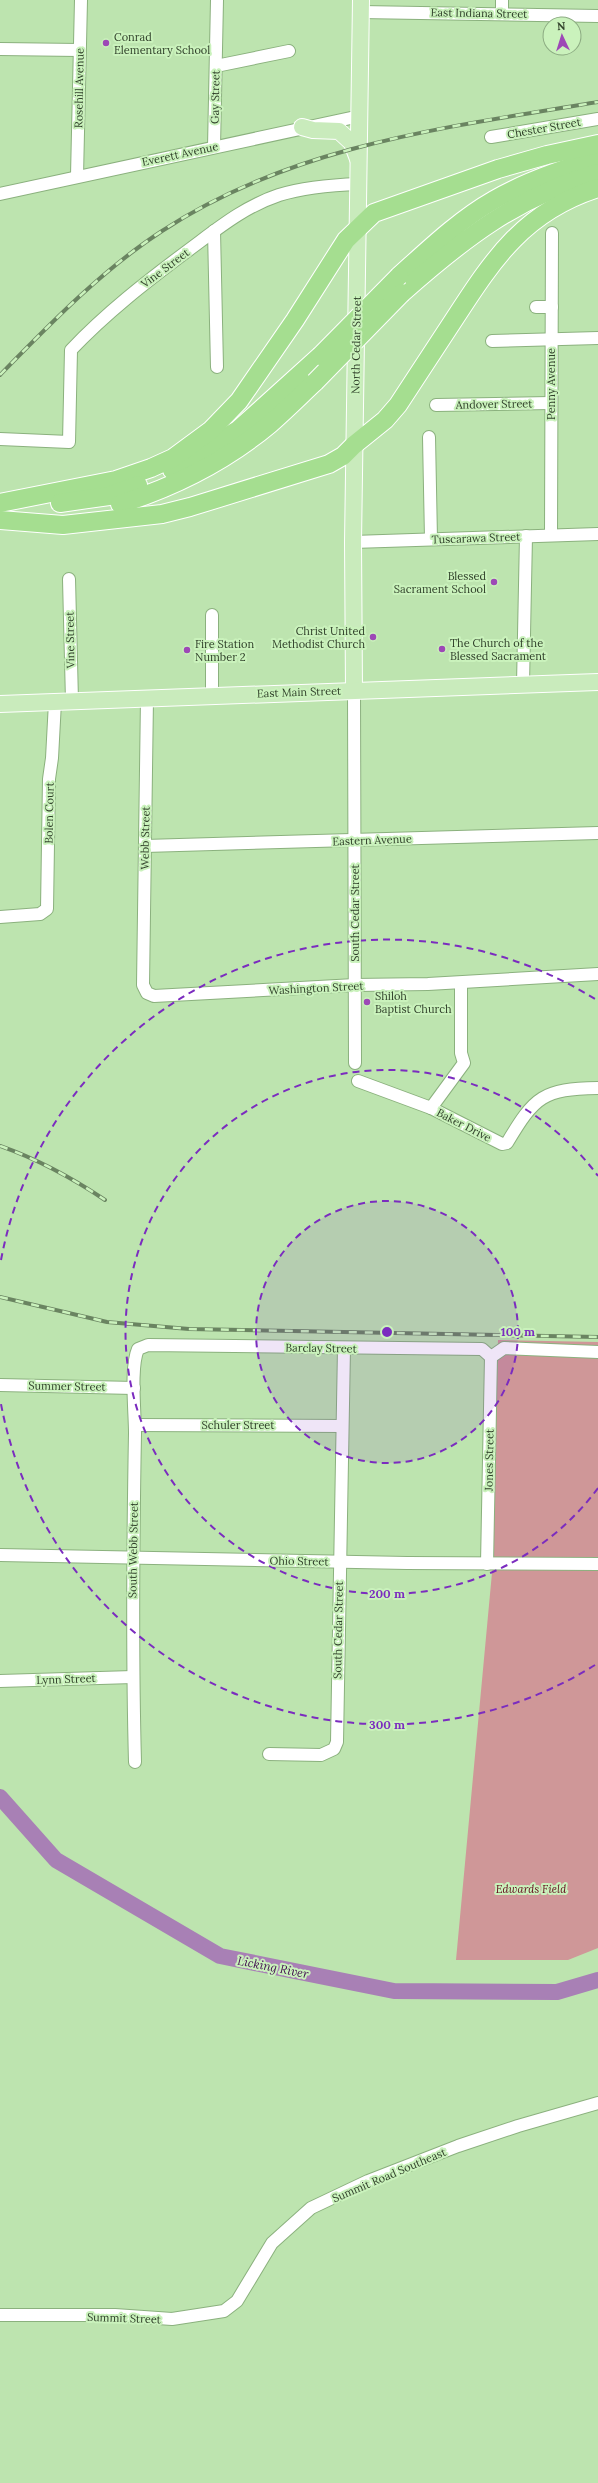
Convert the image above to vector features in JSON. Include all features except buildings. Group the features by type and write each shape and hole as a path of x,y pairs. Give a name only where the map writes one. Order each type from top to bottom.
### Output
{"highway":[{"path":"0,503 116,480 151,468 173,458 211,430 239,401 295,320 346,240 374,213 453,185 547,155 598,144"},
{"path":"29,521 112,506 176,483 245,443 270,424 315,382 401,284 464,220 493,200 551,173 598,159"},
{"path":"0,503 52,503 109,496 186,463 238,430 401,284 507,211 563,186 598,173"},
{"path":"0,520 29,521 63,525 176,511 329,464 343,456 354,444 385,420 398,405 499,253 534,221 567,201 598,188"}],"main road":[{"name":"North Cedar Street","path":"354,690 354,444 359,228 361,6"},
{"path":"302,127 314,130 339,131 352,144 360,164"},
{"name":"East Main Street","path":"0,704 598,682"}],"street":[{"name":"Rosehill Avenue","path":"77,176 81,0"},
{"name":"Gay Street","path":"214,147 217,0"},
{"path":"502,0 502,14"},
{"name":"East Indiana Street","path":"361,6 502,14 598,16"},
{"path":"0,49 79,50"},
{"path":"216,66 289,51"},
{"name":"Everett Avenue","path":"0,194 302,127 360,116"},
{"name":"Chester Street","path":"491,137 598,119"},
{"name":"Vine Street","path":"0,439 69,442 71,350 90,330 122,302 214,231 238,214 280,195 316,187 359,184"},
{"path":"214,231 217,367"},
{"name":"Penny Avenue","path":"551,535 552,233"},
{"path":"536,307 552,307"},
{"path":"492,341 598,338"},
{"name":"Andover Street","path":"436,404 551,403"},
{"path":"429,437 431,539"},
{"name":"Tuscarawa Street","path":"353,542 598,534"},
{"path":"523,684 526,536"},
{"name":"Vine Street","path":"69,579 72,701"},
{"path":"212,615 212,696"},
{"name":"South Cedar Street","path":"354,690 355,1063"},
{"name":"Webb Street","path":"143,977 147,698"},
{"name":"Bolen Court","path":"0,917 34,915 46,912 48,906 49,779 52,758 55,702"},
{"name":"Eastern Avenue","path":"145,846 598,833"},
{"name":"Washington Street","path":"143,977 144,989 154,996 355,985 461,983 598,974"},
{"path":"431,1108 464,1063 460,1053 461,983"},
{"name":"Baker Drive","path":"358,1081 431,1108 500,1143 506,1143 526,1112 541,1098 565,1089 598,1088"},
{"name":"Barclay Street","path":"148,1345 482,1349 491,1357"},
{"name":"South Webb Street","path":"135,1762 132,1558 135,1425 134,1388 136,1354 138,1349 148,1345"},
{"name":"South Cedar Street","path":"269,1754 321,1755 334,1749 336,1742 344,1348"},
{"path":"491,1357 504,1348 598,1352"},
{"name":"Jones Street","path":"486,1564 491,1357"},
{"name":"Summer Street","path":"0,1385 134,1388"},
{"name":"Schuler Street","path":"135,1425 342,1426"},
{"name":"Ohio Street","path":"0,1555 339,1562 598,1564"},
{"name":"Lynn Street","path":"0,1681 133,1677"},
{"name":"Summit Road Southeast","path":"224,2311 237,2301 272,2243 311,2208 368,2181 458,2146 518,2126 598,2103"},
{"name":"Summit Street","path":"0,2315 115,2315 172,2319 224,2311"}],"green space":[{"name":"Edwards Field","path":"498,1340 598,1342 598,1948 568,1960 456,1960 493,1562"}],"waterway":[{"name":"Licking River","path":"0,1797 56,1860 220,1956 394,1991 557,1992 598,1980"}],"railway":[{"path":"0,375 77,298 140,246 162,231 212,202 264,178 318,159 429,131 598,102"},
{"path":"0,1146 54,1170 105,1200"},
{"path":"0,1297 107,1322 189,1329 598,1337"}],"place":[{"name":"Conrad Elementary School","path":"106,43"},
{"name":"Blessed Sacrament School","path":"494,582"},
{"name":"Christ United Methodist Church","path":"373,637"},
{"name":"The Church of the Blessed Sacrament","path":"442,649"},
{"name":"Fire Station Number 2","path":"187,650"},
{"name":"Shiloh Baptist Church","path":"367,1002"}]}
